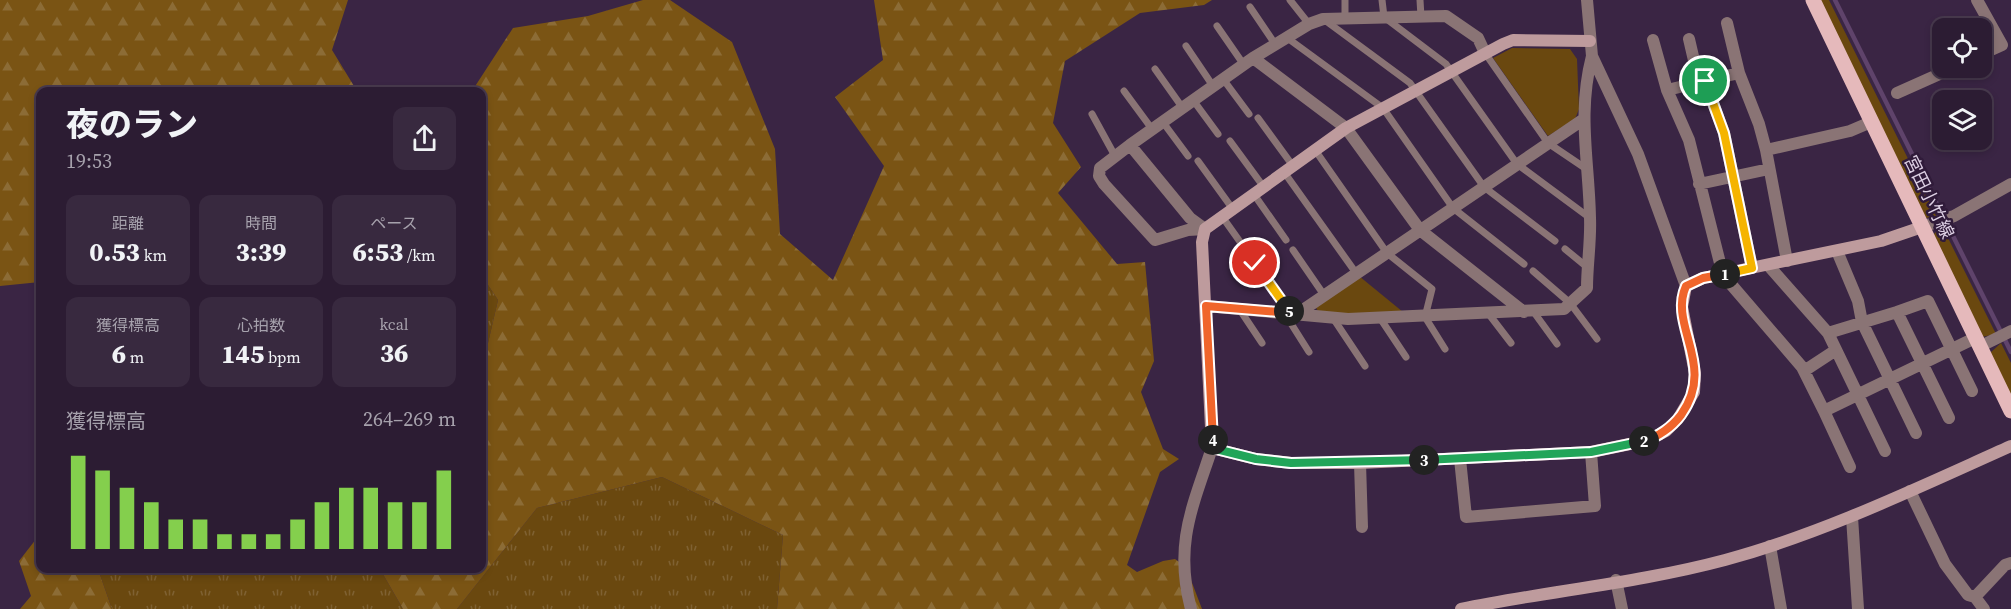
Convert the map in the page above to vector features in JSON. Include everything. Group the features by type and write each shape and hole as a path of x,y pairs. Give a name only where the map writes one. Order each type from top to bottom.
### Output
{"main road":[{"name":"宮田小竹線","path":"1813,0 2011,411"}],"street":[{"path":"1212,448 1256,459 1291,463 1360,463 1591,452 1631,446 1649,440 1665,431 1688,406 1694,392 1695,373 1682,307 1686,286 1638,154 1592,56 1587,0"},
{"path":"1977,0 1987,18"},
{"path":"1485,53 1478,38 1446,16 1323,19 1309,24 1218,82 1115,156 1100,168 1099,176 1155,240 1188,230 1205,229 1227,211 1346,128 1485,53 1513,40 1590,41"},
{"path":"1727,23 1739,73 1759,124 1766,150 1787,261"},
{"path":"1992,27 2002,45 1992,50"},
{"path":"1689,39 1702,82 1724,133 1752,268"},
{"path":"1653,40 1667,90 1689,140 1723,275 1804,371 1850,467"},
{"path":"1206,306 1334,318 1425,317 1564,309 1587,288 1590,218 1585,168 1584,119 1585,84 1592,56"},
{"path":"1248,62 1346,128 1420,230 1528,311"},
{"path":"1667,90 1739,73"},
{"path":"1898,93 1932,78"},
{"path":"1290,313 1324,295 1584,119"},
{"path":"1766,150 1850,131 1871,123"},
{"path":"1130,145 1190,218 1205,229"},
{"path":"1700,184 1769,169"},
{"path":"1686,286 1703,278 1881,241 1954,216 2011,184"},
{"path":"1191,609 1183,579 1187,522 1212,448 1202,242 1205,229"},
{"path":"1837,251 1858,300 1862,322 1916,433"},
{"path":"1768,265 1828,333 1885,452"},
{"path":"1828,333 1928,301 1972,391"},
{"path":"1898,312 1949,418"},
{"path":"1824,411 1952,349 1998,338 2011,331"},
{"path":"1804,371 1836,350"},
{"path":"1461,609 1722,560 1770,546 1852,517 2011,446"},
{"path":"1460,459 1466,517 1595,506 1591,452"},
{"path":"1360,463 1362,527"},
{"path":"1910,491 1945,564 1968,595 1975,597 1984,609"},
{"path":"1852,517 1858,609"},
{"path":"1770,546 1781,609"},
{"path":"1975,597 2005,565 2011,563"},
{"path":"1616,580 1622,609"}],"lane":[{"path":"1290,0 1309,24"},
{"path":"1345,0 1345,18"},
{"path":"1382,0 1384,17 1446,64 1517,164 1590,218"},
{"path":"1420,0 1421,16"},
{"path":"1250,7 1281,41 1383,108 1453,208 1524,264"},
{"path":"1323,19 1416,90 1484,187 1555,241"},
{"path":"1216,26 1248,62"},
{"path":"1186,46 1249,114"},
{"path":"1485,53 1548,143 1585,168"},
{"path":"1155,69 1218,134"},
{"path":"1124,91 1188,156"},
{"path":"1092,114 1115,156"},
{"path":"1258,118 1288,169 1356,273"},
{"path":"1230,141 1286,240"},
{"path":"1315,150 1387,253 1432,289 1425,317 1445,349"},
{"path":"1198,161 1248,253"},
{"path":"1565,249 1587,267"},
{"path":"1293,250 1324,295"},
{"path":"1255,263 1290,313 1309,352"},
{"path":"1533,271 1570,303 1597,339"},
{"path":"1239,308 1262,343"},
{"path":"1528,311 1557,344"},
{"path":"1488,313 1511,343"},
{"path":"1334,318 1365,366"},
{"path":"1380,318 1406,357"}],"green space":[{"path":"0,0 348,0 332,50 355,87 36,87 36,282 0,286"},
{"path":"643,0 670,0 732,42 775,149 780,234 833,280 884,166 835,97 883,60 874,0 1212,0 1204,5 1140,13 1065,61 1053,123 1081,167 1058,193 1117,264 1145,262 1154,361 1141,392 1163,449 1179,459 1160,472 1127,565 1137,572 1163,561 1175,559 1186,567 1202,609 777,609 783,535 662,477 537,508 486,572 486,352 498,300 486,282 486,87 475,87 513,28 588,16"},
{"path":"1815,0 1829,0 1937,217 1924,218"},
{"path":"1512,48 1570,49 1577,59 1579,109 1575,119 1548,136 1493,58"},
{"path":"1942,226 1996,334 1982,337 1933,235"},
{"path":"1359,276 1403,312 1348,315 1319,313 1315,306"},
{"path":"486,282 498,300 486,352"},
{"path":"2001,343 2011,363 2011,396 1990,353"},
{"path":"662,477 783,535 777,609 457,609 537,508"},
{"path":"36,539 36,573 99,573 112,609 20,609 31,596 19,561"},
{"path":"99,573 382,573 403,609 112,609"},
{"path":"382,573 486,573 457,609 403,609"}],"waterway":[{"path":"1835,0 2011,352"}],"route":[{"path":"1255,263 1290,313 1206,306 1212,448 1256,459 1291,463 1360,463 1591,452 1631,446 1649,440 1665,431 1678,419 1688,406 1694,392 1695,373 1682,307 1686,286 1703,278 1752,268 1724,133 1705,81"}]}
